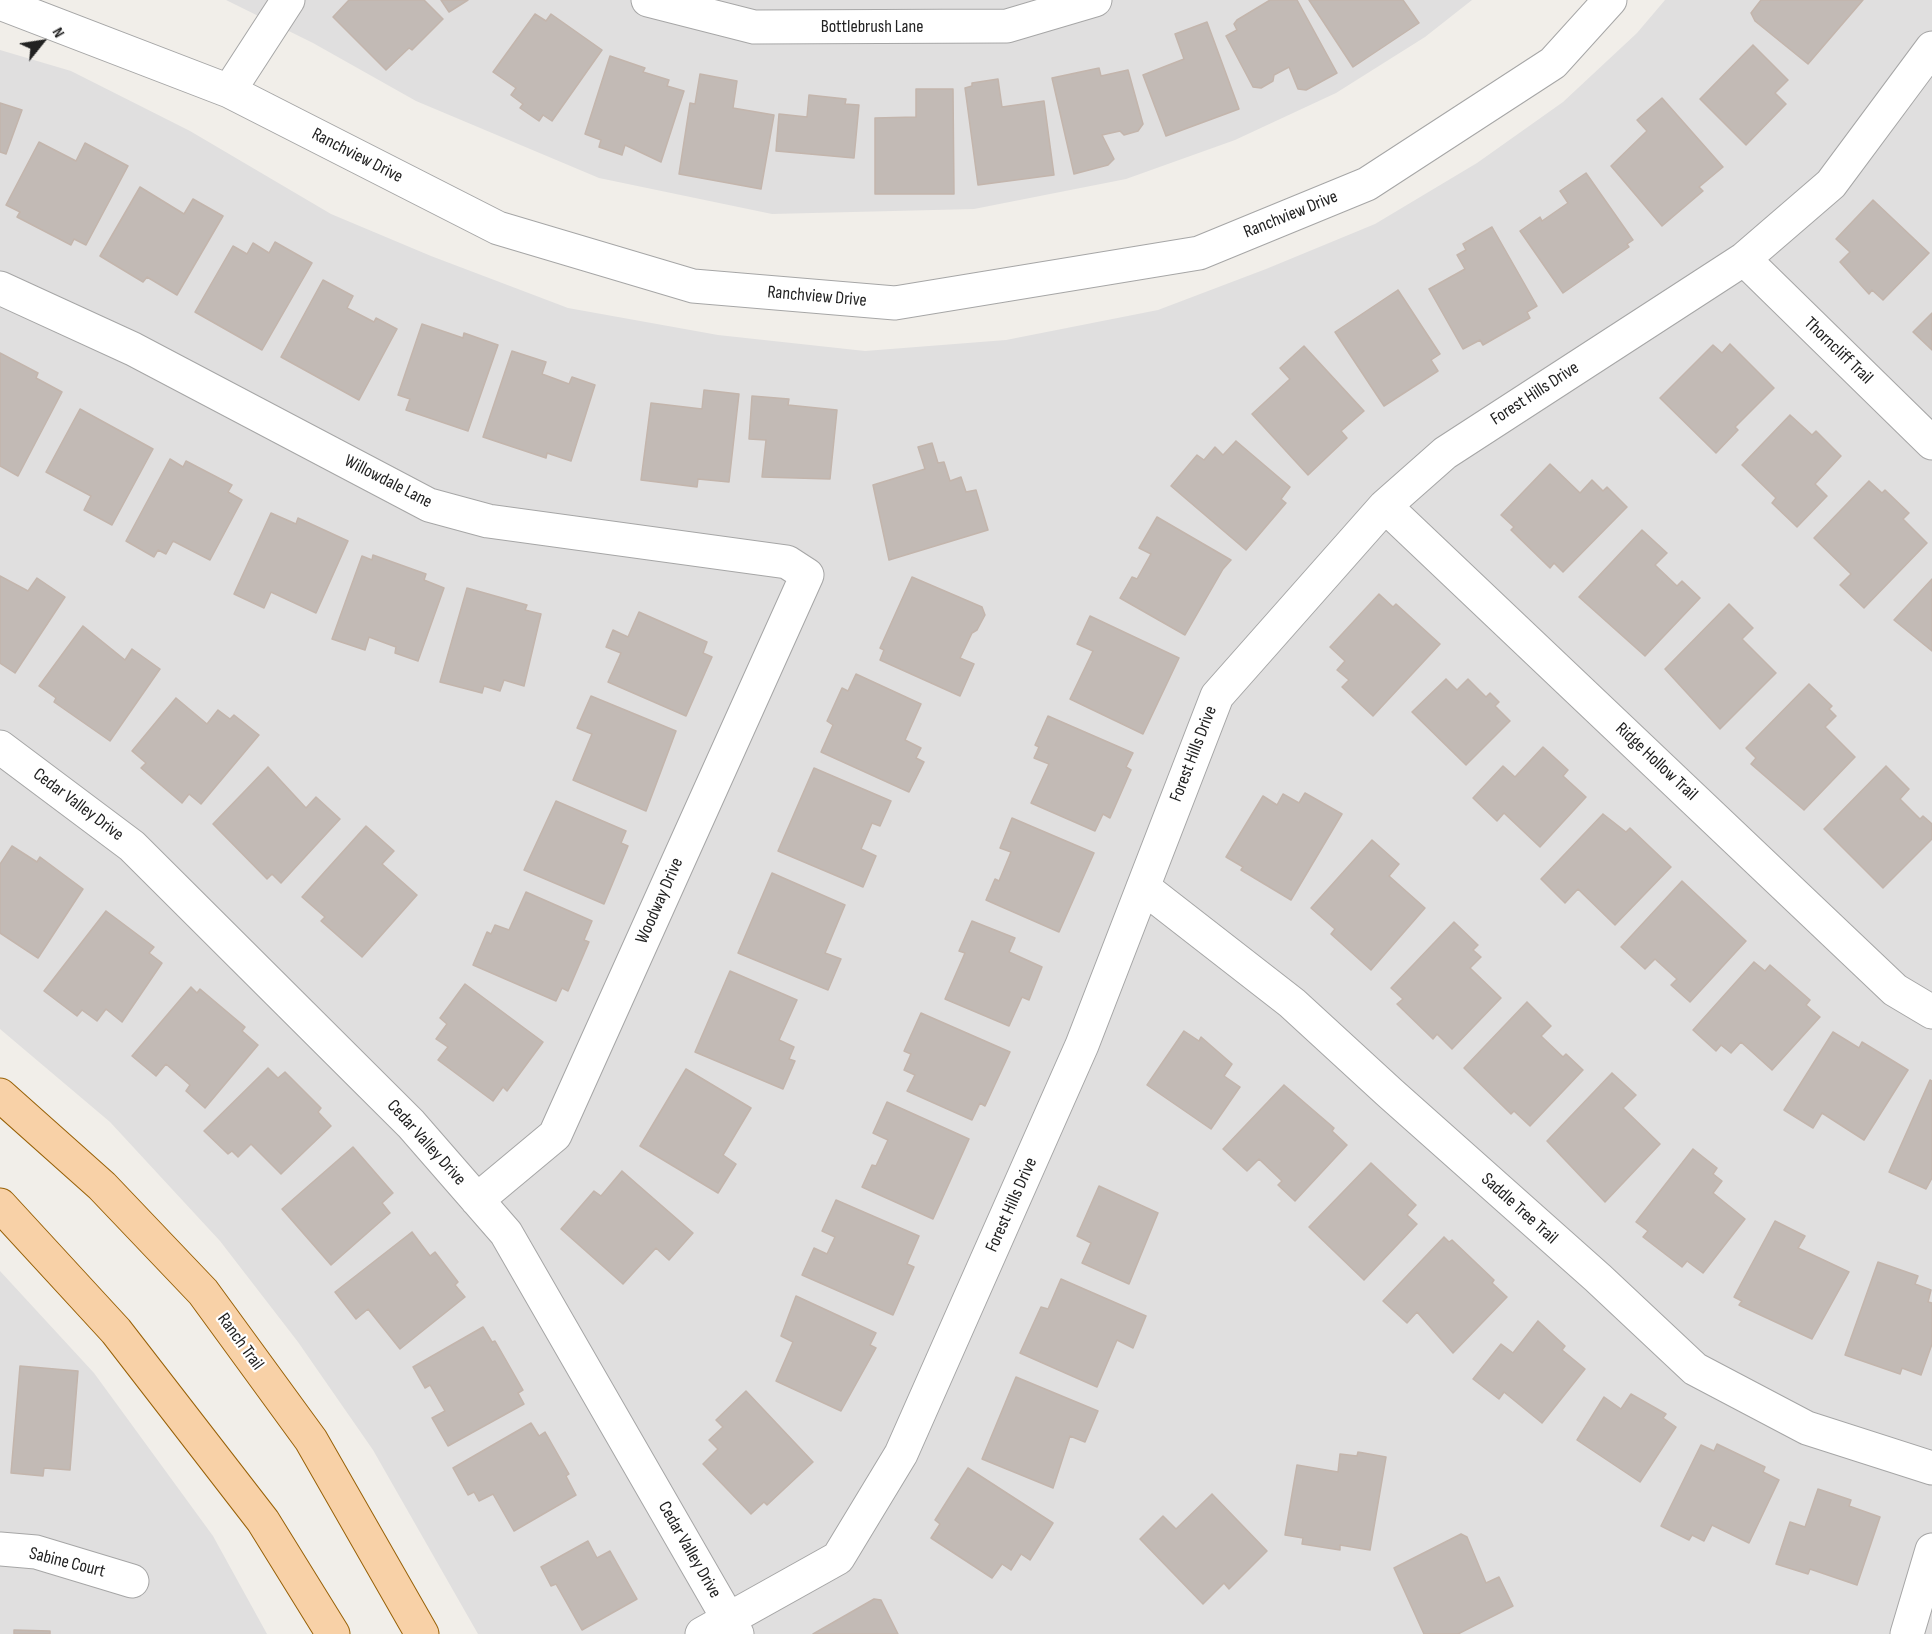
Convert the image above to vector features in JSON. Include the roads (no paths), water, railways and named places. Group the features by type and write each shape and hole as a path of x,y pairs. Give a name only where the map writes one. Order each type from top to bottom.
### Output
{"main road":[{"name":"Ranch Trail","path":"0,1095 102,1186 203,1292 311,1440 422,1634"},
{"path":"0,1205 116,1331 262,1521 333,1634"}],"street":[{"path":"229,91 288,0"},
{"name":"Bottlebrush Lane","path":"648,0 754,27 1007,26 1095,0"},
{"name":"Ranchview Drive","path":"0,3 229,91 498,228 693,286 895,303 1199,253 1367,184 1553,63 1610,0"},
{"name":"Forest Hills Drive","path":"723,1629 838,1558 901,1454 1082,1046 1217,696 1385,506 1445,453 1744,259 1831,184 1932,48"},
{"name":"Thorncliff Trail","path":"1744,259 1932,443"},
{"name":"Willowdale Lane","path":"0,288 133,349 429,505 488,520 787,562 807,575"},
{"name":"Ridge Hollow Trail","path":"1385,506 1895,990 1932,1012"},
{"name":"Woodway Drive","path":"477,1200 555,1135 807,575"},
{"name":"Cedar Valley Drive","path":"0,747 132,846 411,1124 506,1233 723,1629"},
{"name":"Saddle Tree Trail","path":"1143,887 1292,1003 1598,1278 1695,1369 1808,1428 1932,1468"},
{"name":"Sabine Court","path":"0,1549 36,1552 132,1581"},
{"path":"1907,1634 1932,1550"}]}
